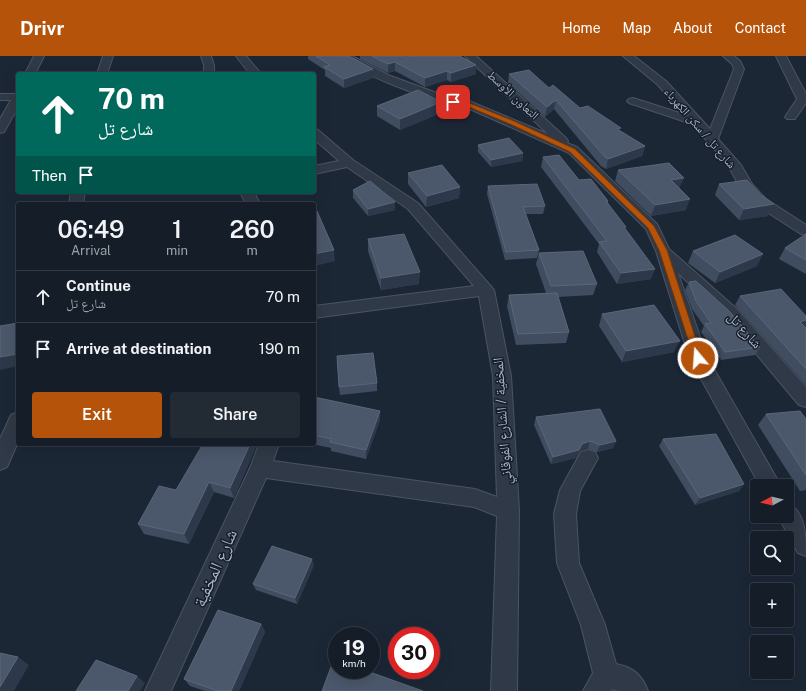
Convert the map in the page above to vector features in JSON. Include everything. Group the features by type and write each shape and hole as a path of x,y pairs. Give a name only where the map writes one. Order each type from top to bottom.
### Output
{"street":[{"path":"31,72 39,56"},
{"path":"103,72 108,56"},
{"path":"206,56 209,65 209,72"},
{"path":"241,56 254,72"},
{"name":"شارع تل","path":"345,56 359,65 384,77 453,102 465,104 573,150 652,227 663,250 732,314 806,400"},
{"name":"التعاون الأوسط","path":"470,56 573,150"},
{"name":"شارع تل / سكن الكهرباء","path":"628,56 662,83 676,101 712,139 736,168 746,186 761,202 806,231"},
{"path":"712,139 739,69 736,63 728,56"},
{"path":"781,56 804,100 791,117"},
{"path":"0,97 16,97"},
{"path":"0,129 16,101"},
{"path":"633,101 697,122"},
{"path":"316,135 349,163 413,206 486,290"},
{"path":"316,170 349,163"},
{"path":"663,250 698,358 768,479"},
{"path":"316,312 486,290"},
{"name":"المخفية / الشارع الفوقاني","path":"486,290 502,376 508,511 504,691"},
{"path":"0,461 16,425"},
{"name":"شارع المخفية","path":"158,691 260,468 268,446"},
{"path":"588,458 570,490 565,514 568,563 593,624 601,683 624,678 634,691"},
{"path":"260,468 475,498 508,511"},
{"path":"793,523 806,546"}],"building":[{"path":"316,56 349,56 373,69 344,79 324,67 330,65"},
{"path":"372,56 460,56 476,65 451,73 447,71 425,78 395,62 388,64"},
{"path":"529,70 549,88 553,85 580,108 588,106 621,128 617,129 645,146 608,159 556,100 547,107 509,74"},
{"path":"418,90 441,102 400,119 377,106"},
{"path":"509,138 523,153 491,160 478,145"},
{"path":"559,155 579,180 591,179 655,269 621,273 599,242 607,241 543,157"},
{"path":"669,163 684,178 671,180 690,199 655,205 618,170"},
{"path":"442,165 460,187 427,196 408,173"},
{"path":"747,180 761,195 774,204 744,209 719,184"},
{"path":"370,181 395,202 368,209 353,190"},
{"path":"537,184 545,206 523,207 539,250 506,252 488,186"},
{"path":"317,211 334,250 316,254"},
{"path":"404,234 420,272 381,278 368,239"},
{"path":"806,234 806,260 785,248"},
{"path":"735,235 763,254 720,272 693,251"},
{"path":"583,251 597,284 551,286 539,253"},
{"path":"696,281 729,311 760,347 725,352 705,324 711,323 696,301 689,282"},
{"path":"781,289 806,316 806,320 800,322 806,328 806,369 740,296"},
{"path":"557,293 569,332 518,334 509,295"},
{"path":"654,305 680,341 626,351 602,314"},
{"path":"16,323 16,354 0,357 0,326"},
{"path":"373,353 377,383 339,387 337,356"},
{"path":"316,397 380,411 366,450 330,442 331,439 316,435"},
{"path":"600,409 616,441 600,445 590,441 582,444 579,450 553,457 536,417"},
{"path":"800,411 806,419 806,475 766,414"},
{"path":"716,434 744,484 700,498 663,439"},
{"path":"202,446 249,446 230,488 209,482 184,534 138,524 159,486 176,490"},
{"path":"272,546 312,559 295,598 253,584"},
{"path":"218,610 261,624 231,691 218,691 184,679"},
{"path":"0,653 18,657 0,687"},
{"path":"96,660 137,676 128,691 76,691"},
{"path":"328,675 328,679 380,679 380,676 423,691 322,691"}],"route":[{"path":"453,102 465,104 512,123 554,144 573,150 652,227 663,250 698,358"}]}
